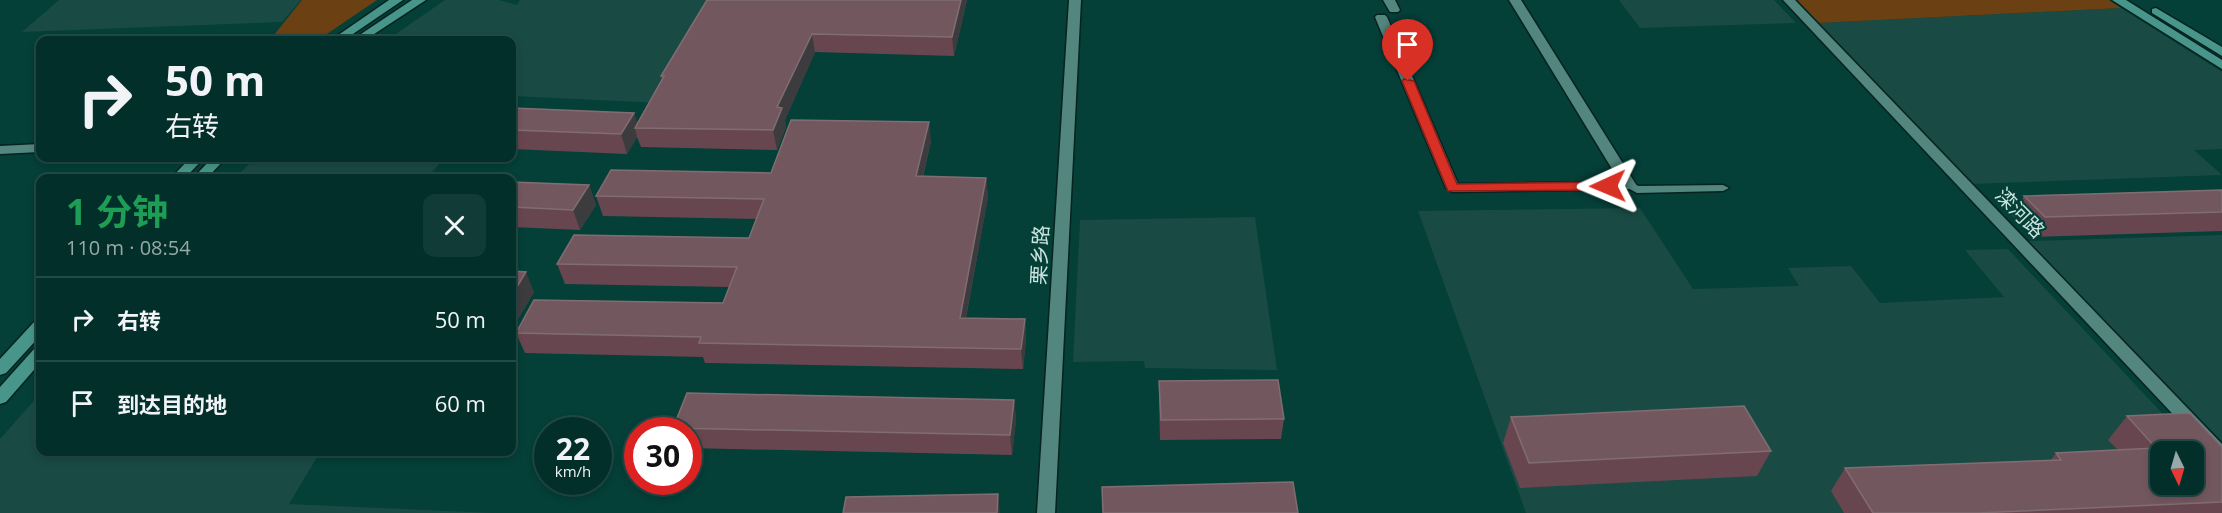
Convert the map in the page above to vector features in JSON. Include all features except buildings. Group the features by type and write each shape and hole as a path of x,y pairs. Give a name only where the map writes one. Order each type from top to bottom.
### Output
{"main road":[{"path":"343,36 397,0"},
{"path":"364,36 420,0"},
{"path":"2118,0 2222,65"},
{"path":"2137,0 2222,52"},
{"path":"182,174 193,162"},
{"path":"204,174 215,162"},
{"path":"0,369 36,330"},
{"path":"0,398 36,358"}],"street":[{"name":"栗乡路","path":"1046,513 1075,0"},
{"path":"1515,0 1630,186"},
{"name":"滦河路","path":"1789,0 2222,455"},
{"path":"1388,9 1453,188 1630,186"},
{"path":"0,150 36,148"}],"lane":[{"path":"1630,186 1637,190 1723,188"}],"shaded area":[{"path":"59,0 301,0 282,22 22,32"},
{"path":"302,0 377,0 324,36 273,36"},
{"path":"445,0 499,0 517,5 520,0 712,0 660,103 516,96 516,36 393,36"},
{"path":"1619,0 1774,0 1796,23 1640,28"},
{"path":"1797,0 2109,0 2121,8 1819,23"},
{"path":"2121,8 2222,72 2222,149 2194,150 2222,175 1973,184 1819,23"},
{"path":"251,162 441,162 430,174 239,174"},
{"path":"1640,208 1693,289 1799,286 1788,268 1851,266 1880,303 2004,297 1965,250 2008,249 2188,441 2150,441 2150,495 2204,495 2204,458 2222,477 2222,513 1526,513 1418,211"},
{"path":"1255,217 1277,370 1145,368 1144,361 1073,362 1080,220"},
{"path":"2222,235 2222,444 2028,241"},
{"path":"36,398 36,456 318,456 289,504 494,513 0,513 0,439"}],"route":[{"path":"1408,81 1453,188 1608,186"}]}
